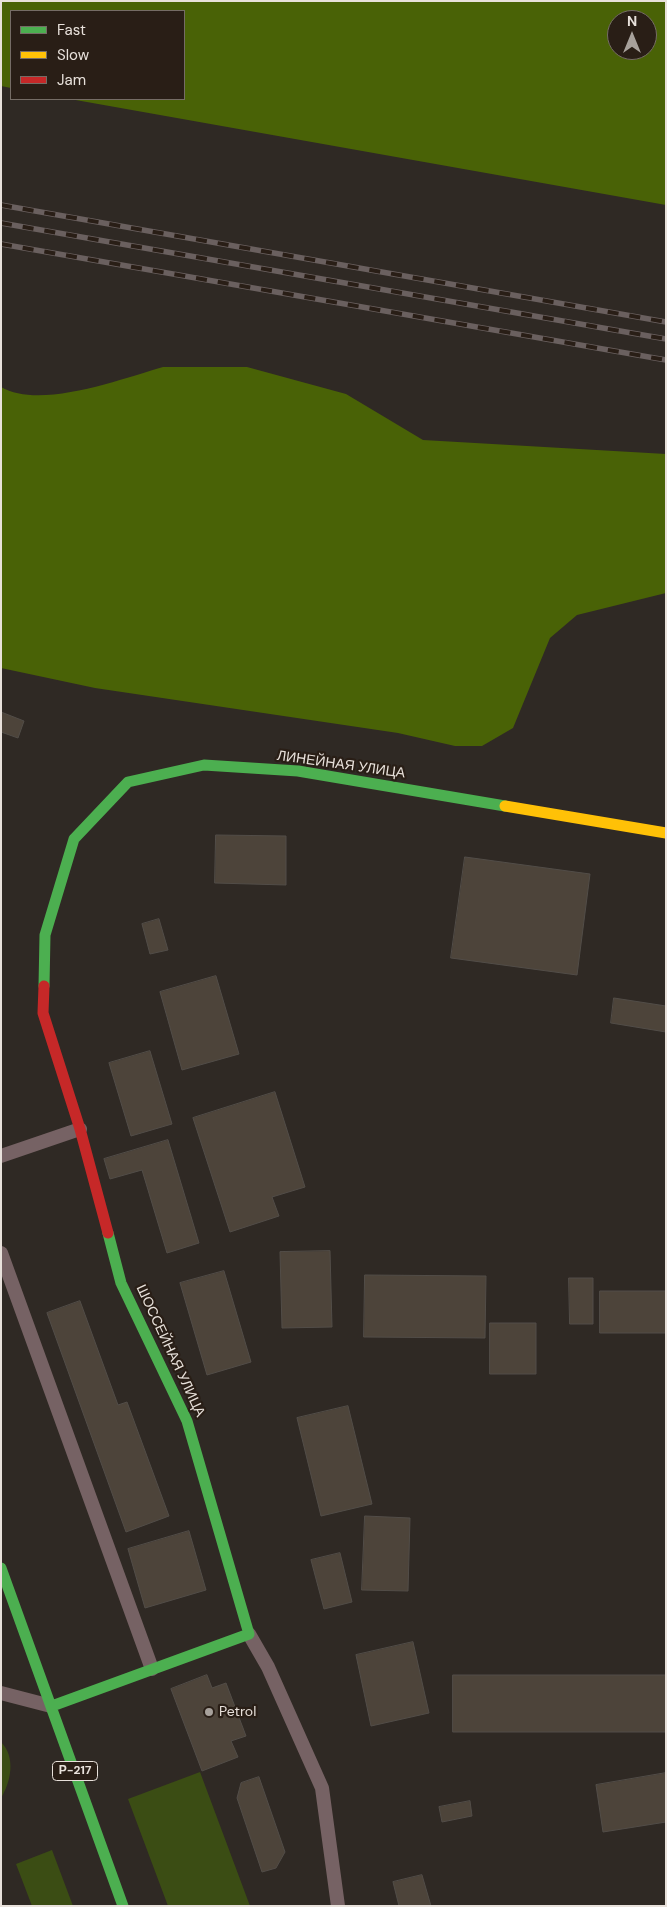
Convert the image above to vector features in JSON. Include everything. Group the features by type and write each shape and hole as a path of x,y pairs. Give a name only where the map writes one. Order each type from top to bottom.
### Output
{"main road":[{"name":"ЛИНЕЙНАЯ УЛИЦА","path":"45,935 74,839 128,782 204,765 298,771 666,833"},
{"name":"ШОССЕЙНАЯ УЛИЦА","path":"45,935 43,1013 80,1129 122,1283 187,1421 248,1634"},
{"name":"Р-217","path":"1,1568 123,1906"},
{"path":"52,1706 248,1634"},
{"name":"Р-217","path":"16,1646 52,1706"}],"lane":[{"path":"1,1156 80,1129"},
{"path":"1,1253 152,1669"},
{"path":"248,1634 268,1666 322,1788 338,1906"},
{"path":"1,1693 52,1706"}],"green space":[{"path":"1,1 666,1 666,205 76,100 185,100 185,10 10,10 10,88 1,86"},
{"path":"163,367 247,367 346,394 423,440 666,454 666,593 577,615 550,638 513,728 482,746 455,746 398,733 95,688 1,668 1,387 17,393 37,395 58,394 104,385"},
{"path":"1,1742 9,1755 10,1770 7,1785 1,1798"},
{"path":"200,1772 250,1906 168,1906 128,1799"},
{"path":"52,1850 73,1906 32,1906 16,1864"}],"building":[{"path":"1,712 24,721 18,738 1,732"},
{"path":"216,835 286,836 286,885 215,883"},
{"path":"465,857 590,874 577,975 451,958"},
{"path":"159,919 168,950 150,954 142,924"},
{"path":"216,976 239,1054 182,1070 160,992"},
{"path":"614,998 666,1006 666,1032 611,1023"},
{"path":"150,1051 172,1124 131,1136 109,1063"},
{"path":"275,1092 305,1187 272,1197 279,1216 230,1232 193,1118"},
{"path":"168,1140 199,1243 167,1253 142,1170 110,1179 104,1159"},
{"path":"330,1251 332,1327 282,1328 280,1252"},
{"path":"224,1271 251,1362 207,1375 180,1283"},
{"path":"365,1275 486,1276 485,1338 364,1337"},
{"path":"569,1278 593,1278 593,1324 570,1324"},
{"path":"600,1291 666,1291 666,1333 600,1333"},
{"path":"80,1301 118,1405 127,1402 169,1516 126,1532 47,1313"},
{"path":"490,1323 536,1323 536,1374 490,1374"},
{"path":"348,1406 372,1504 321,1516 297,1418"},
{"path":"365,1516 410,1518 408,1591 362,1590"},
{"path":"189,1531 206,1590 145,1608 128,1549"},
{"path":"340,1553 352,1602 324,1609 311,1560"},
{"path":"413,1642 429,1713 371,1726 356,1655"},
{"name":"Petrol","path":"207,1675 212,1688 226,1683 246,1736 231,1741 238,1757 202,1771 171,1689"},
{"path":"453,1675 666,1675 666,1732 453,1732"},
{"path":"666,1773 666,1822 603,1832 596,1785"},
{"path":"259,1777 285,1852 276,1868 262,1872 237,1798 241,1783"},
{"path":"470,1801 472,1816 442,1822 439,1807"},
{"path":"422,1875 431,1906 399,1906 393,1882"}],"railway":[{"path":"1,205 666,322"},
{"path":"1,223 666,339"},
{"path":"1,244 666,360"}],"traffic: fast":[{"path":"44,986 45,935 74,839 128,782 204,765 298,771 505,806"},
{"path":"52,1706 249,1634 187,1421 121,1283 108,1233"},
{"path":"1,1568 123,1906"}],"traffic: slow":[{"path":"505,806 666,833"}],"traffic: jam":[{"path":"44,986 43,1013 80,1129 108,1233"}],"place":[{"name":"Petrol","path":"209,1712"}]}
